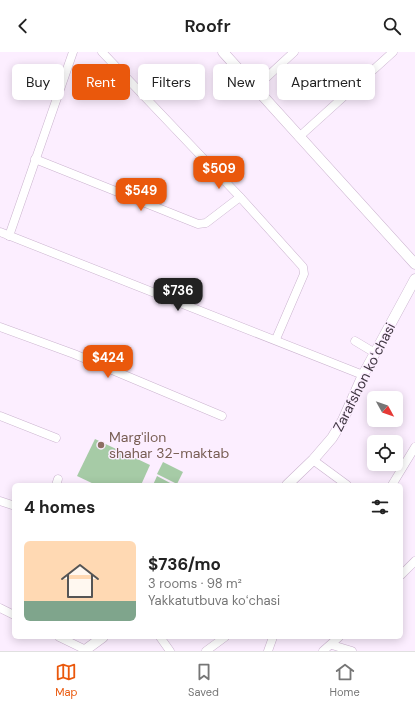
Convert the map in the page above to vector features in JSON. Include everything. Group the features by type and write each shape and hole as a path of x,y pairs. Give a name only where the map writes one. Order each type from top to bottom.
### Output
{"main road":[{"path":"223,52 234,64"},
{"path":"266,100 415,264"},
{"name":"Zarafshon koʻchasi","path":"289,483 313,460 332,438 344,420 363,375 415,279"},
{"path":"85,651 100,639"}],"street":[{"path":"9,236 34,159 73,52"},
{"path":"102,52 240,197 305,270 276,339"},
{"path":"269,75 294,52"},
{"path":"299,137 393,52"},
{"path":"34,159 198,224 206,222 240,197"},
{"path":"0,232 276,339 363,375"},
{"path":"0,327 74,354 222,416"},
{"path":"355,341 375,353"},
{"path":"0,416 56,438"},
{"path":"393,483 415,447"},
{"path":"313,460 345,483"},
{"path":"0,500 12,505"},
{"path":"403,573 415,561"},
{"path":"0,608 12,614"},
{"path":"161,639 170,651"},
{"path":"206,651 222,639"},
{"path":"268,651 272,639"},
{"path":"323,651 338,639"},
{"path":"72,640 85,651"},
{"path":"332,645 352,651"}],"green space":[{"path":"95,439 150,465 142,483 92,483 77,476"},
{"path":"163,462 183,472 178,483 157,474"},
{"path":"157,476 170,483 154,483"}],"place":[{"name":"Marg'ilon shahar 32-maktab","path":"101,445"}]}
